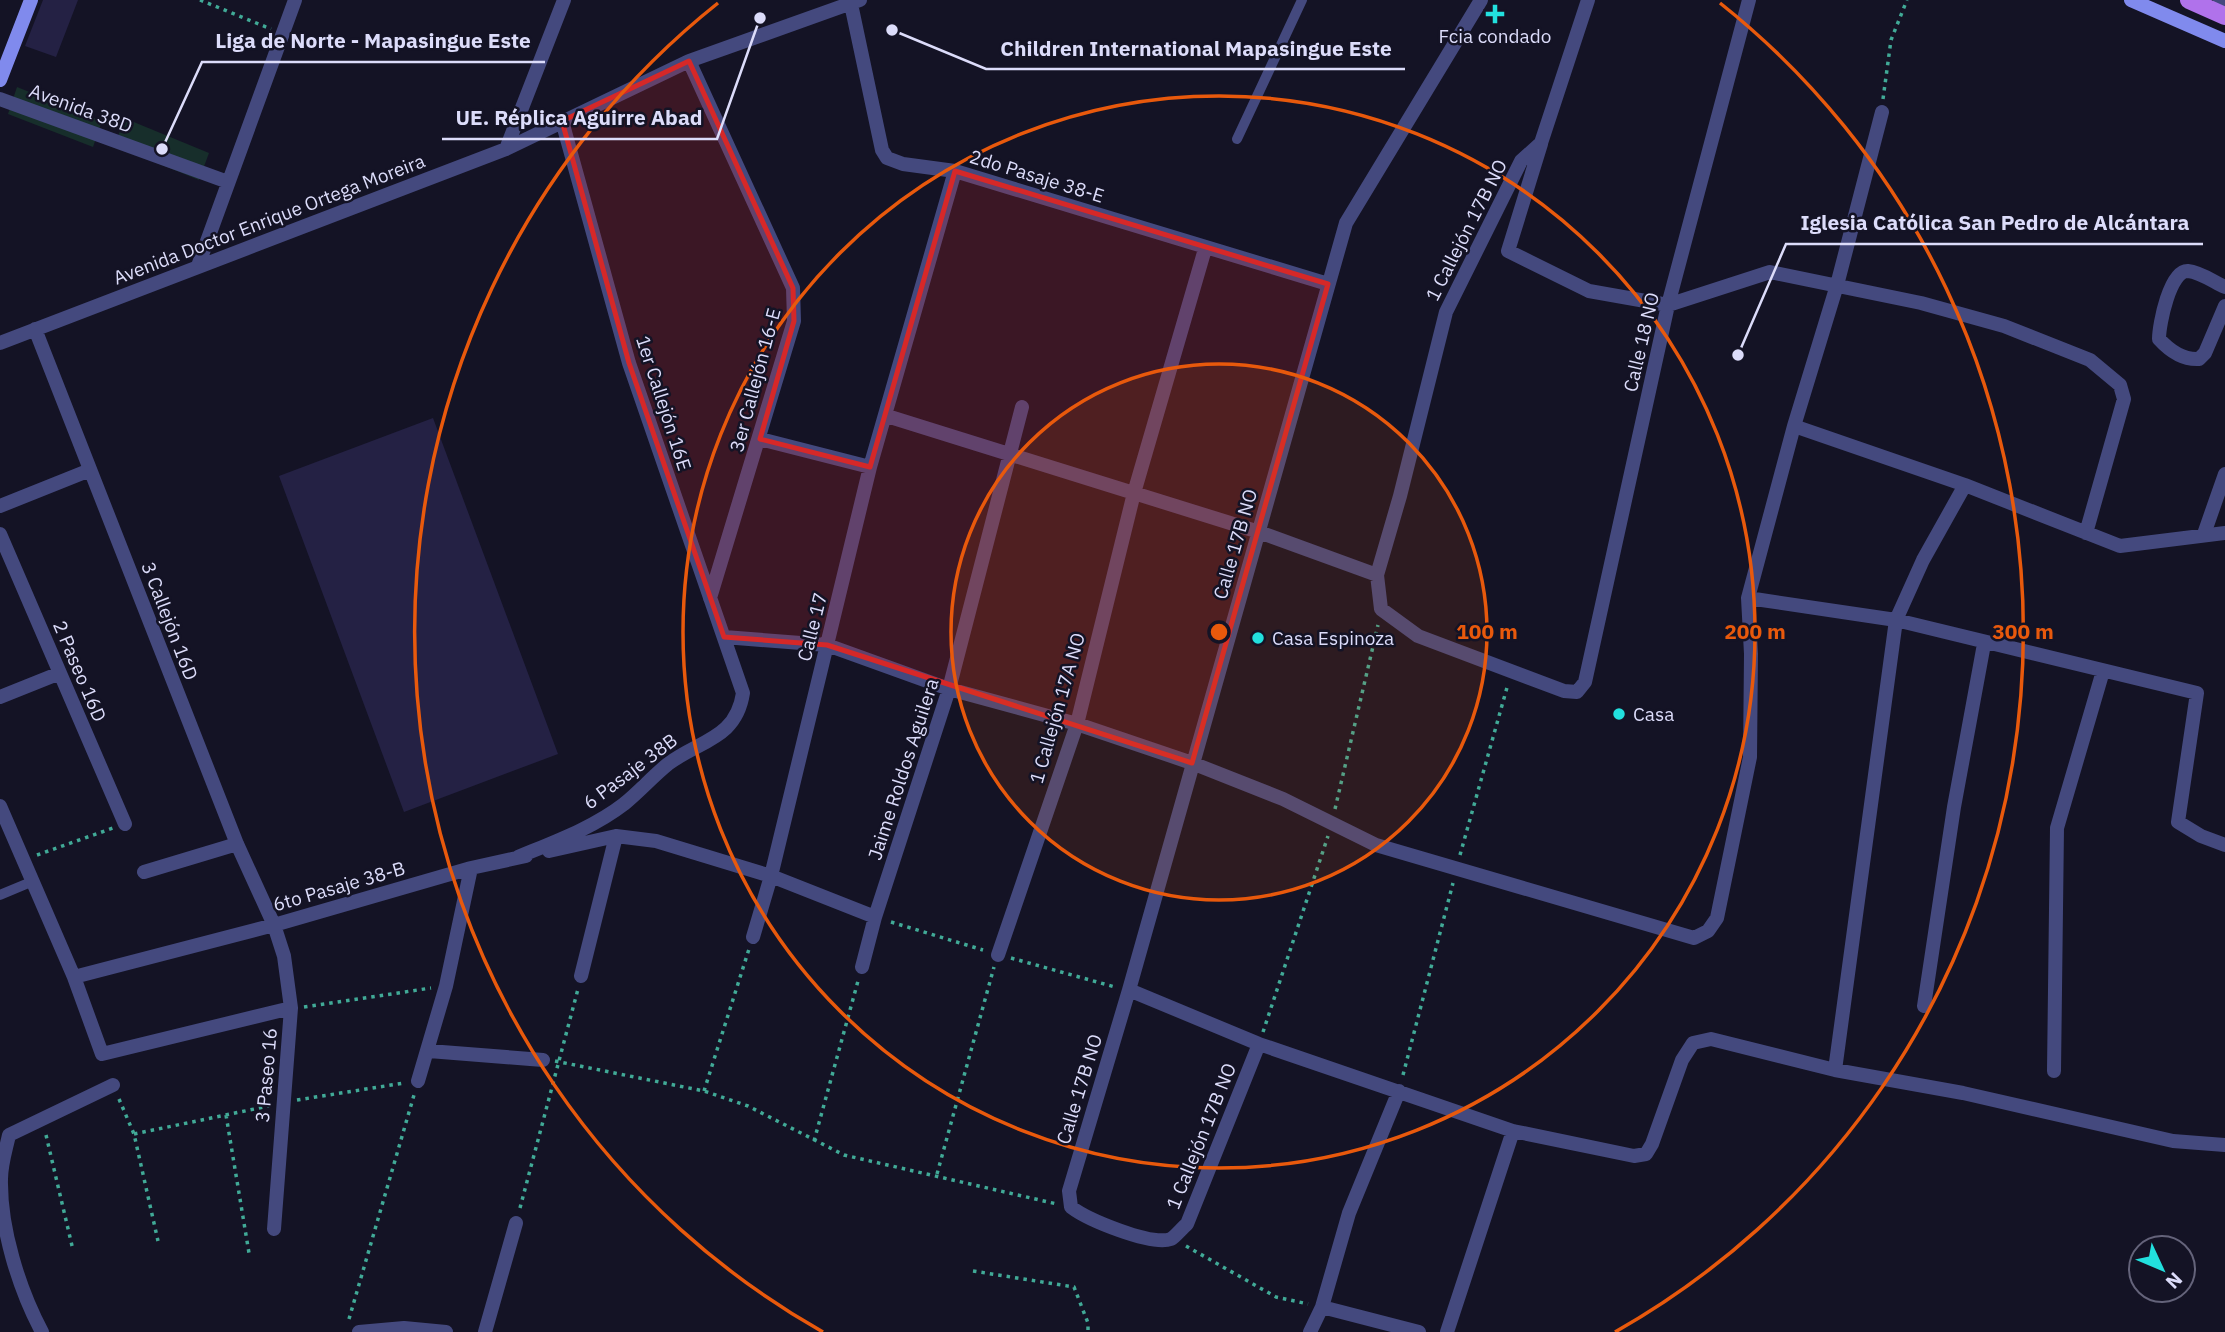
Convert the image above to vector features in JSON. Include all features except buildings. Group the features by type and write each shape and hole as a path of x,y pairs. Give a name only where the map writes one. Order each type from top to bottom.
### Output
{"main road":[{"path":"0,80 31,0"},
{"path":"2131,0 2225,41"},
{"path":"2189,0 2225,16"}],"street":[{"path":"198,266 295,0"},
{"path":"506,149 564,0"},
{"name":"Calle 17B NO","path":"1071,1208 1069,1191 1129,990 1346,223 1481,0"},
{"name":"1 Callejón 17B NO","path":"1381,609 1377,575 1400,496 1446,312 1521,161 1541,144 1588,0"},
{"name":"Calle 18 NO","path":"1381,609 1418,636 1564,691 1577,692 1585,682 1668,305 1749,0"},
{"name":"Avenida Doctor Enrique Ortega Moreira","path":"0,343 506,149 689,61 856,2"},
{"name":"2do Pasaje 38-E","path":"856,2 882,150 887,158 903,164 955,171 1205,249 1328,284"},
{"name":"3er Callejón 16-E","path":"689,61 793,288 794,321 710,598"},
{"name":"Avenida 38D","path":"0,99 228,183"},
{"path":"724,637 827,645 949,689 1077,724 1192,763 1283,799 1377,845 1694,937 1708,931 1717,918 1750,757 1751,654 1748,598 1794,426 1837,285 1882,112"},
{"name":"1er Callejón 16E","path":"562,121 629,363 743,694"},
{"path":"1541,144 1508,251 1590,291 1668,305 1770,272 1921,303 2004,326 2090,360 2120,385 2124,399 2086,533"},
{"name":"Calle 17","path":"753,937 771,876 870,467 887,416 955,171"},
{"name":"1 Callejón 17A NO","path":"998,955 1077,724 1134,494 1205,249"},
{"path":"2225,287 2190,271 2180,272 2173,280 2159,339 2167,348 2190,360 2199,359 2205,353 2225,306"},
{"name":"3 Callejón 16D","path":"35,329 237,844 274,925"},
{"name":"Jaime Roldos Aguilera","path":"862,967 875,917 949,689 1022,407"},
{"path":"887,416 1259,533 1377,575"},
{"path":"1794,426 1965,485 2120,546 2225,533"},
{"path":"760,439 870,467"},
{"path":"0,506 90,470"},
{"path":"2204,534 2225,474"},
{"path":"1835,1070 1896,620 1923,560 1965,485"},
{"name":"2 Paseo 16D","path":"0,534 125,824"},
{"path":"1748,598 1896,620 2197,692 2178,822 2201,836 2225,845"},
{"path":"1924,1006 1954,807 1984,643"},
{"path":"2054,1070 2057,828 2103,671"},
{"path":"0,696 60,673"},
{"name":"6 Pasaje 38B","path":"518,857 604,818 667,765 733,723 741,709 743,694"},
{"path":"0,806 74,977 102,1054 291,1009"},
{"path":"581,976 616,836"},
{"name":"6to Pasaje 38-B","path":"74,977 274,925 471,868 616,836 656,841 771,876 875,917"},
{"path":"144,872 237,844"},
{"path":"418,1081 446,986 471,868"},
{"name":"3 Paseo 16","path":"274,925 284,956 291,1009 274,1229"},
{"path":"1129,990 1259,1044 1513,1131 1634,1156 1646,1154 1682,1060 1693,1043 1711,1039 1835,1070 1963,1093 2173,1141 2225,1146"},
{"name":"1 Callejón 17B NO","path":"1172,1238 1187,1224 1259,1044"},
{"path":"429,1051 543,1060"},
{"path":"42,1332 31,1311 9,1250 1,1179 9,1135 113,1085"},
{"path":"1310,1332 1322,1307 1349,1213 1399,1091"},
{"path":"1447,1332 1513,1131"},
{"path":"1071,1208 1083,1216 1154,1241 1172,1238"},
{"path":"485,1332 516,1223"},
{"path":"1322,1307 1419,1332"},
{"path":"359,1332 404,1328 446,1332"}],"lane":[{"path":"1237,139 1302,0"},
{"path":"2218,0 2225,3"},
{"path":"0,895 32,882"}],"path":[{"path":"200,0 282,33"},
{"path":"1882,112 1891,40 1908,0"},
{"path":"22,860 125,824"},
{"path":"704,1091 753,937"},
{"path":"937,1174 998,955"},
{"path":"814,1141 862,967"},
{"path":"516,1223 581,976"},
{"path":"291,1009 446,986"},
{"path":"543,1060 704,1091 748,1106 844,1155 937,1174 1071,1208"},
{"path":"158,1241 134,1134 283,1102 418,1081 346,1332"},
{"path":"226,1115 249,1253"},
{"path":"43,1119 73,1250"},
{"path":"1172,1238 1276,1297 1322,1307"},
{"path":"973,1272 1074,1287 1088,1322 1088,1332"}],"highlighted area":[{"path":"689,61 793,288 794,321 760,439 870,467 955,171 1328,284 1192,763 827,645 724,637 629,363 562,121"}],"green space":[{"path":"17,87 102,121 93,147 8,114"},
{"path":"124,118 209,153 199,180 115,146"}],"place":[{"name":"Fcia condado","path":"1495,14"},
{"name":"UE. Réplica Aguirre Abad","path":"760,18"},
{"name":"Children International Mapasingue Este","path":"892,30"},
{"name":"Liga de Norte - Mapasingue Este","path":"162,149"},
{"name":"Iglesia Católica San Pedro de Alcántara","path":"1738,355"},
{"name":"Casa Espinoza","path":"1258,638"},
{"name":"Casa","path":"1619,714"}]}
